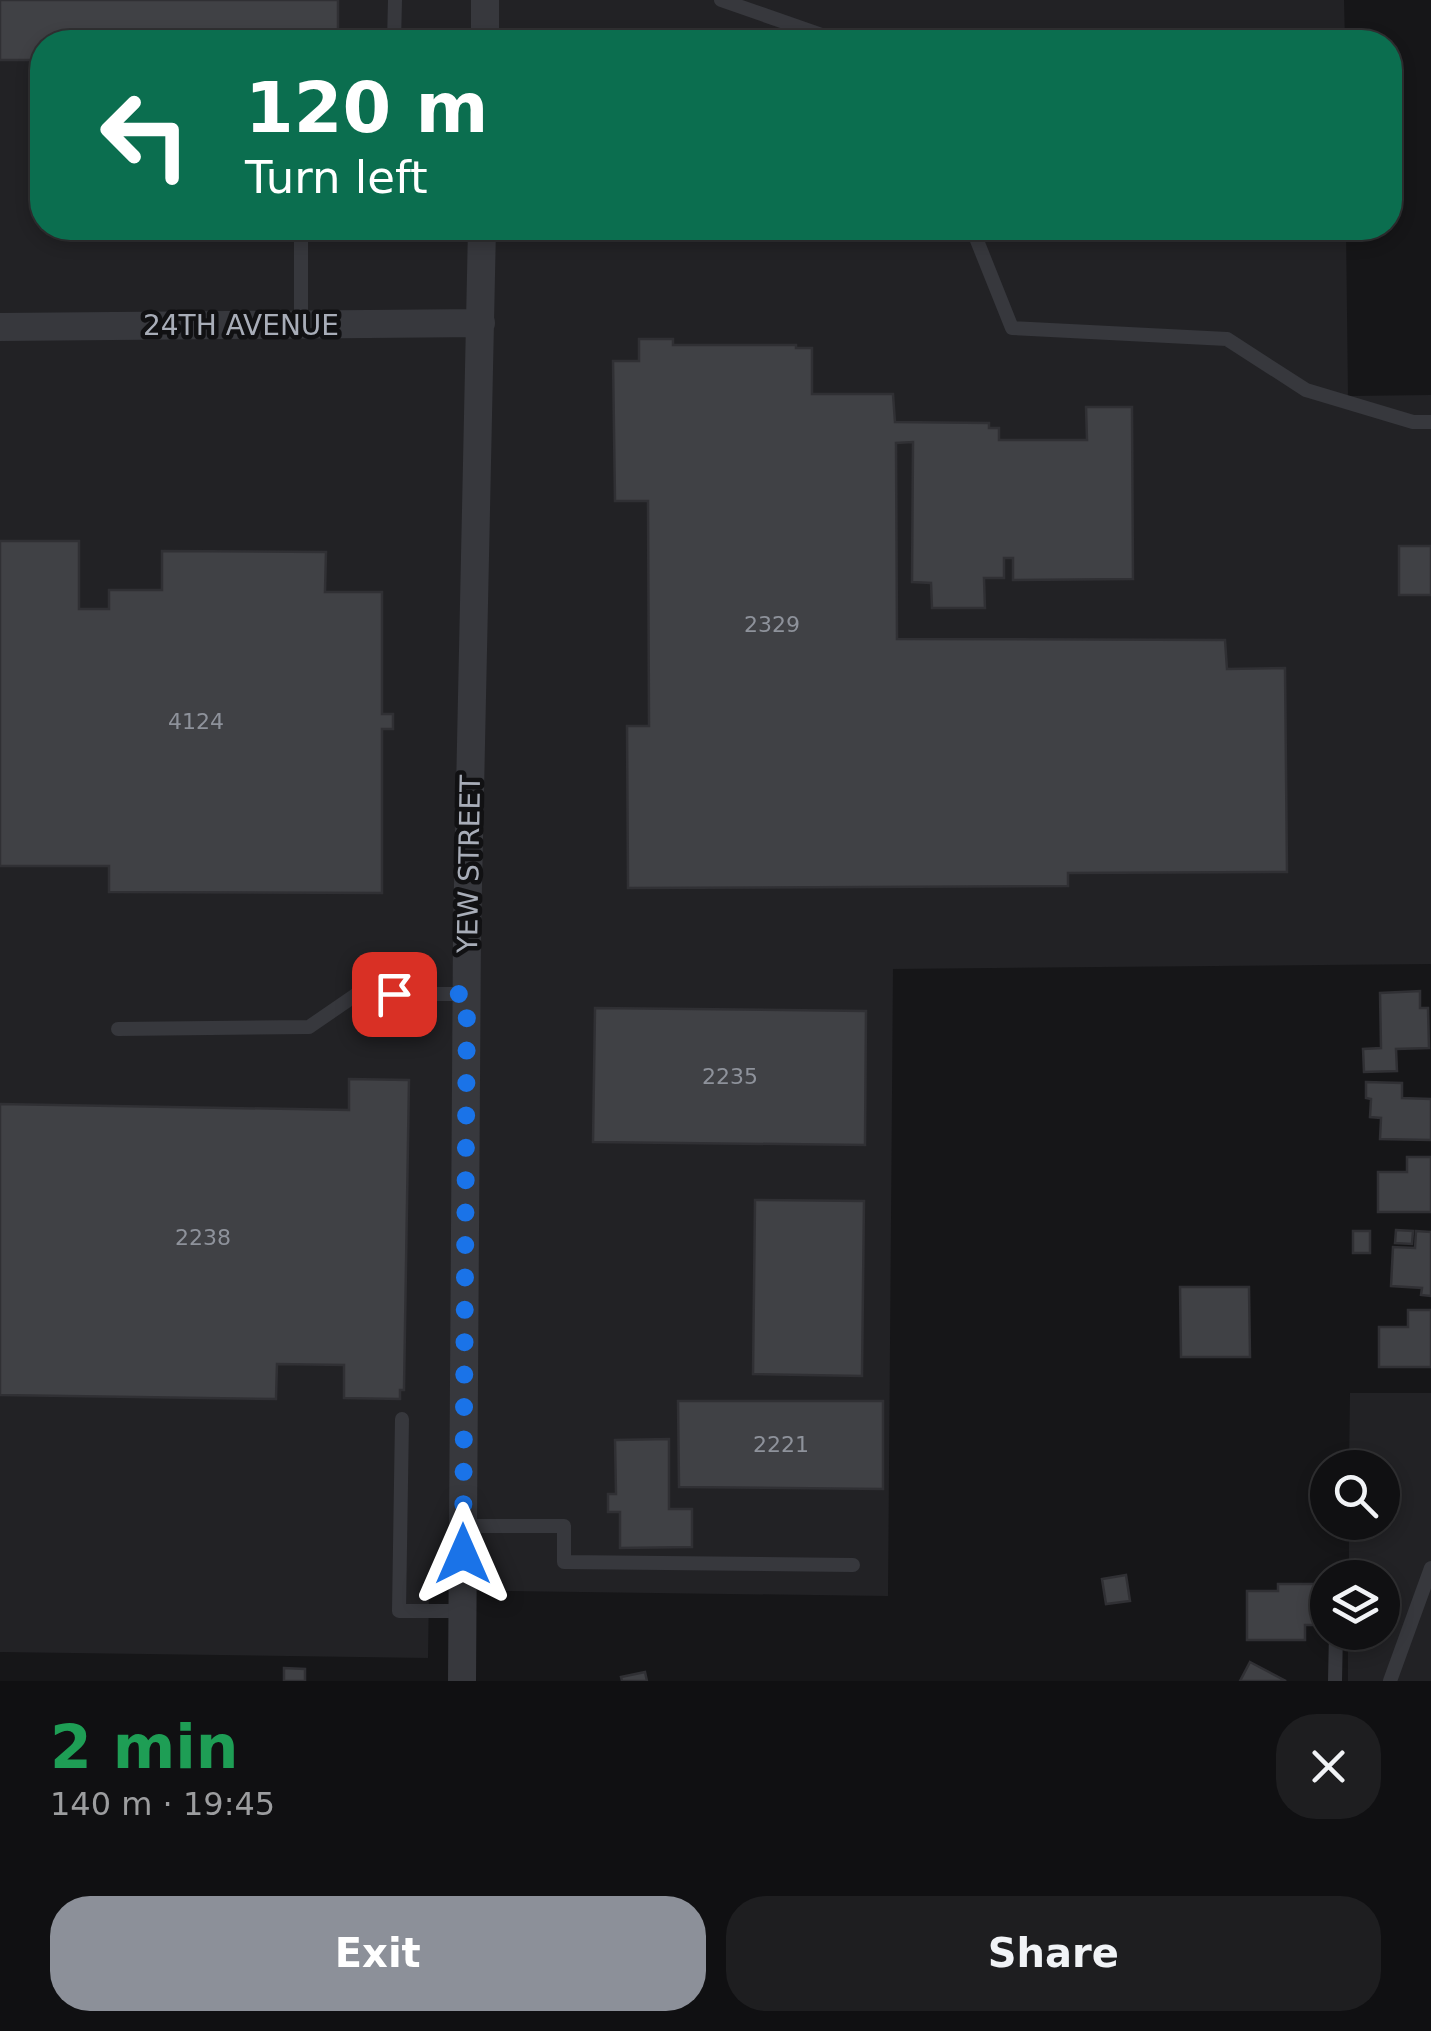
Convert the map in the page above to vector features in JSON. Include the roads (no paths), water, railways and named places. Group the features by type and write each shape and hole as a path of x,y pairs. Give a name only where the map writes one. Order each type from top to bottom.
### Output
{"street":[{"path":"485,0 485,30"},
{"name":"YEW STREET","path":"462,1681 467,994 482,240"},
{"name":"24TH AVENUE","path":"0,327 481,323"}],"lane":[{"path":"394,30 395,0"},
{"path":"720,0 807,30"},
{"path":"301,240 301,325"},
{"path":"977,240 1012,328 1227,339 1306,390 1412,422 1431,422"},
{"path":"118,1028 310,1026 357,994 467,994"},
{"path":"402,1419 398,1611 462,1612"},
{"path":"463,1526 564,1526 564,1562 853,1565"},
{"path":"1390,1681 1431,1568"},
{"path":"1336,1650 1336,1681"}]}
